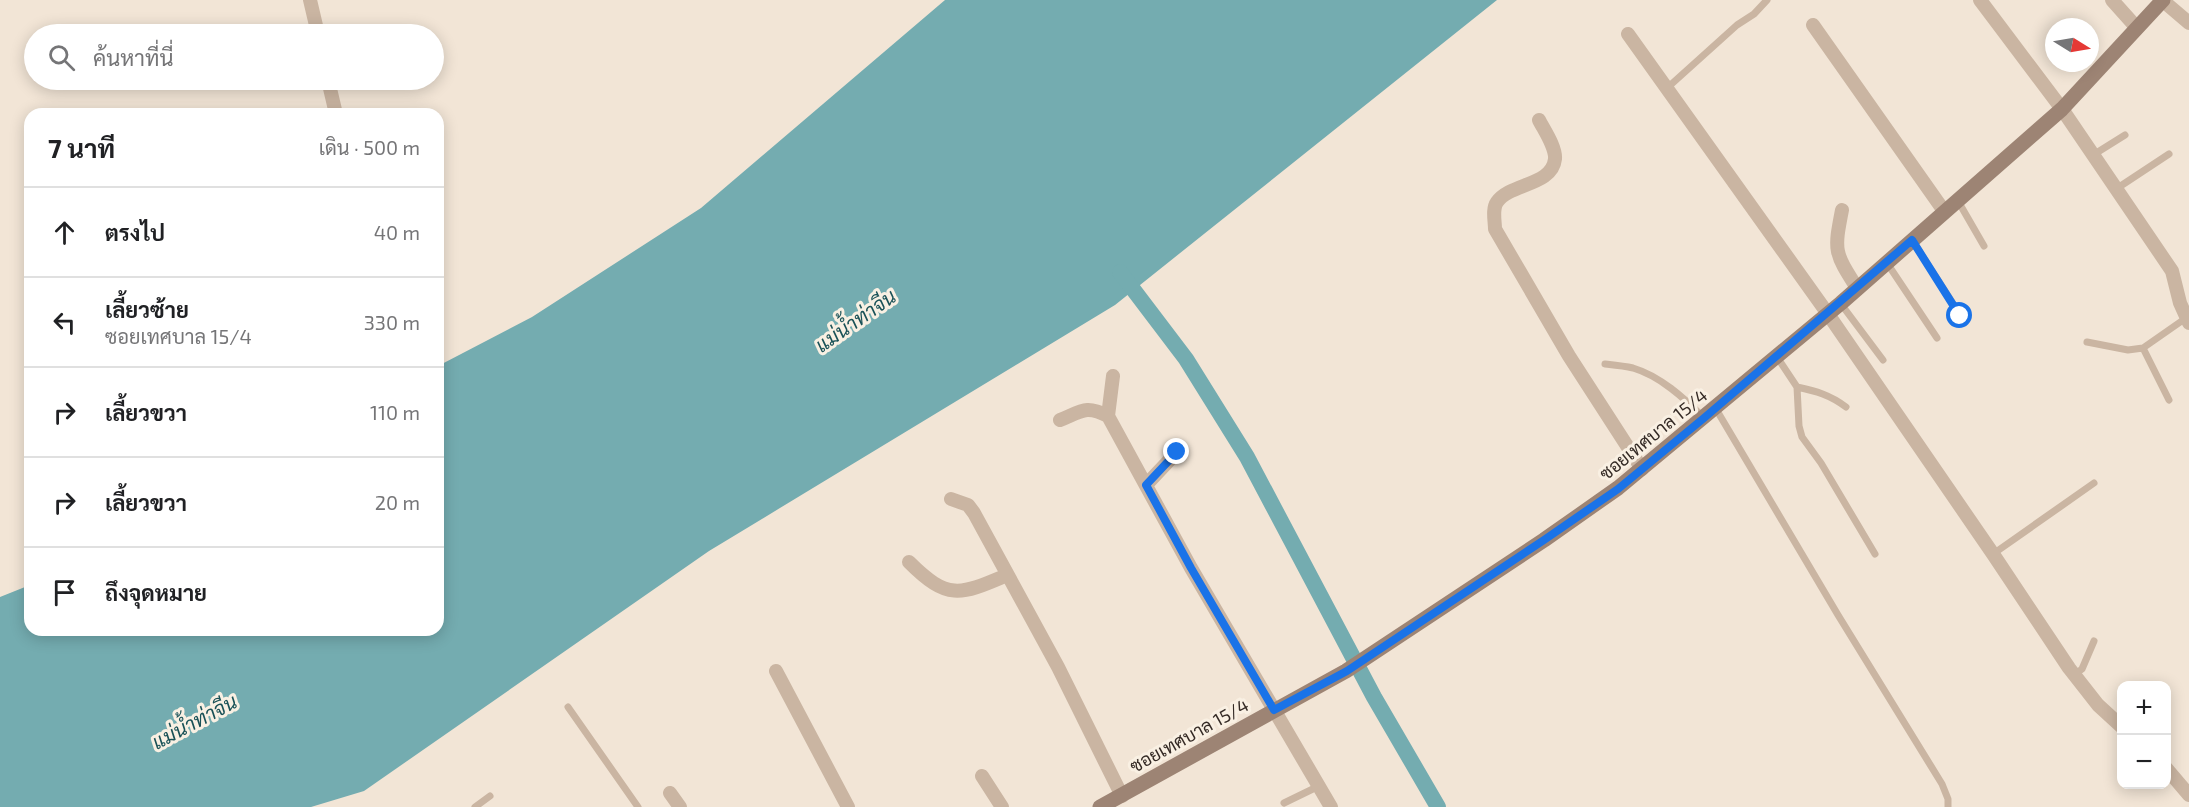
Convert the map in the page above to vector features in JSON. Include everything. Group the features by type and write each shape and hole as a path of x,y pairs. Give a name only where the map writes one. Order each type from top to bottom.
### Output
{"street":[{"path":"310,0 316,24"},
{"path":"1980,0 2062,109 2172,272 2187,321"},
{"path":"2112,0 2137,28"},
{"path":"2162,0 2189,23"},
{"name":"ซอยเทศบาล 15/4","path":"1100,807 1120,800 1274,710 1347,671 1618,489 1841,303 2062,109 2162,0"},
{"path":"1813,25 1944,211"},
{"path":"1628,34 1828,314 2074,675 2098,705 2117,723"},
{"path":"330,90 335,108"},
{"path":"1539,120 1553,148 1555,158 1550,171 1504,196 1497,203 1494,216 1495,229 1569,356 1642,469"},
{"path":"1842,210 1836,238 1837,254 1857,288"},
{"path":"1108,416 1113,376"},
{"path":"1060,420 1085,409 1095,409 1108,416 1191,568 1331,807"},
{"path":"1146,485 1177,452"},
{"path":"951,499 968,505 974,513 1058,667 1120,800"},
{"path":"909,562 933,584 959,592 971,590 1007,575"},
{"path":"776,671 848,807"},
{"path":"2171,774 2189,795"},
{"path":"982,776 1002,807"},
{"path":"670,793 680,807"}],"lane":[{"path":"1666,89 1767,0"},
{"path":"2093,155 2125,135"},
{"path":"2116,189 2169,154"},
{"path":"1957,200 1984,246"},
{"path":"1912,240 1960,316"},
{"path":"1886,262 1937,338"},
{"path":"1841,303 1883,360"},
{"path":"2087,342 2128,350 2143,348 2187,321"},
{"path":"2143,348 2169,400"},
{"path":"1777,357 1797,387 1799,426 1802,437 1821,463 1875,554"},
{"path":"1605,364 1634,368 1710,414 1942,784 1948,799 1948,807"},
{"path":"1797,387 1832,396 1846,407"},
{"path":"1993,554 2094,483"},
{"path":"2074,675 2082,669 2094,641"},
{"path":"568,707 638,807"},
{"path":"1284,803 1319,786"},
{"path":"475,807 490,796"}],"water":[{"name":"แม่น้ำท่าจีน","path":"945,0 1497,0 1115,305 709,551 364,791 311,807 0,807 0,597 24,587 24,636 444,636 444,363 532,317 701,208"}],"waterway":[{"path":"1120,272 1186,359 1247,457 1374,697 1438,807"}],"route":[{"path":"1177,452 1146,485 1191,568 1274,710 1347,671 1618,489 1841,303 1912,240 1960,316"}]}
